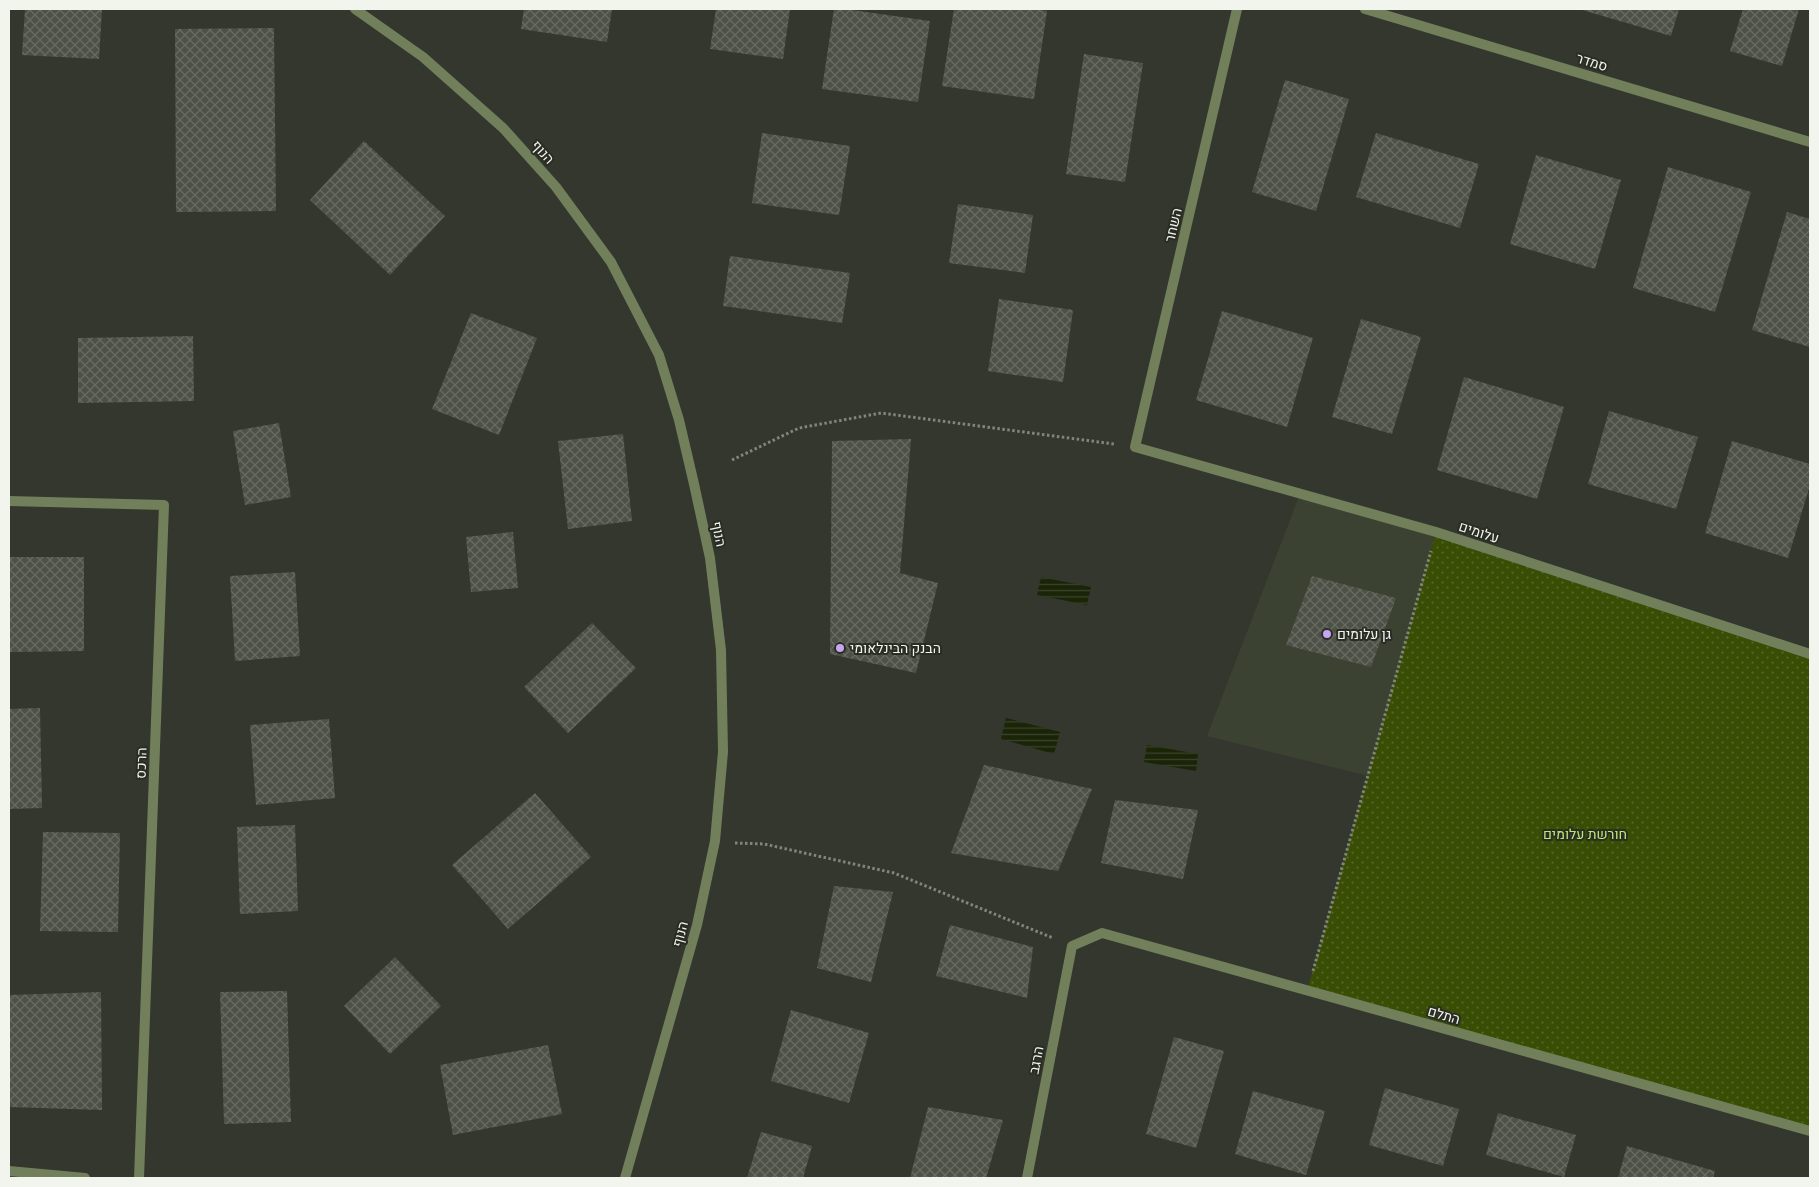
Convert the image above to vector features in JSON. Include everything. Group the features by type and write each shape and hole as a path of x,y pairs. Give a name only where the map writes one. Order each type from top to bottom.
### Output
{"street":[{"name":"הנוף","path":"357,9 423,57 503,128 556,187 611,262 660,356 680,420 710,558 720,641 723,752 715,841 697,925 625,1178"},
{"name":"השחר","path":"1135,447 1237,9"},
{"name":"סמדר","path":"1365,9 1810,142"},
{"name":"עלומים","path":"1135,447 1436,532 1810,654"},
{"name":"הרכס","path":"9,501 164,505 139,1178"},
{"name":"התלם","path":"1072,946 1102,934 1810,1130"},
{"name":"הרגב","path":"1027,1178 1072,946"},
{"path":"9,1171 85,1178"}],"path":[{"path":"732,460 799,428 881,413 1135,447"},
{"path":"1307,991 1436,532"},
{"path":"715,841 764,844 894,873 1072,946"}],"shaded area":[{"name":"גן עלומים","path":"1300,494 1436,532 1368,776 1207,736"},
{"path":"1041,577 1091,587 1087,605 1037,595"},
{"path":"1006,718 1060,732 1054,754 1001,739"},
{"path":"1147,745 1198,754 1196,771 1144,762"}],"green space":[{"name":"חורשת עלומים","path":"1436,532 1810,654 1810,1131 1307,991"}],"building":[{"path":"25,9 102,9 99,59 22,55"},
{"path":"524,9 612,9 607,42 521,29"},
{"path":"716,9 790,9 783,59 710,49"},
{"path":"834,9 930,21 918,102 822,89"},
{"path":"954,9 1033,9 1047,11 1034,99 942,86"},
{"path":"1579,9 1679,9 1671,36"},
{"path":"1743,9 1799,9 1782,66 1730,51"},
{"path":"274,28 276,211 176,212 175,29"},
{"path":"1084,54 1143,63 1125,182 1066,174"},
{"path":"1285,80 1349,99 1316,211 1252,192"},
{"path":"762,133 850,146 839,215 752,203"},
{"path":"1376,133 1479,164 1460,228 1356,197"},
{"path":"364,141 445,216 390,275 310,200"},
{"path":"1536,155 1621,180 1595,269 1510,244"},
{"path":"1668,167 1751,192 1715,312 1633,288"},
{"path":"958,204 1033,215 1025,273 949,263"},
{"path":"1787,212 1810,219 1810,347 1752,330"},
{"path":"730,256 850,273 842,323 723,306"},
{"path":"999,299 1073,310 1063,382 988,371"},
{"path":"1222,311 1313,338 1287,427 1196,400"},
{"path":"471,313 537,338 499,435 432,409"},
{"path":"1361,319 1421,337 1392,434 1332,417"},
{"path":"193,336 194,401 78,403 78,338"},
{"path":"1464,377 1564,407 1537,499 1437,470"},
{"path":"1609,411 1698,437 1676,509 1588,484"},
{"path":"279,423 291,497 245,505 233,431"},
{"path":"623,434 632,521 568,529 558,441"},
{"path":"911,439 900,573 938,583 916,673 830,654 832,441"},
{"path":"1732,441 1810,464 1810,485 1788,558 1705,533"},
{"path":"513,532 518,588 471,592 466,537"},
{"path":"9,557 84,557 84,651 9,652"},
{"path":"295,572 300,656 235,661 230,576"},
{"path":"1312,576 1396,598 1371,667 1286,645"},
{"path":"592,623 636,668 568,733 524,687"},
{"path":"40,708 42,808 9,809 9,709"},
{"path":"329,719 335,798 256,805 250,725"},
{"path":"984,765 1092,789 1058,871 951,853"},
{"path":"535,793 591,857 508,929 452,865"},
{"path":"1115,800 1198,810 1183,879 1101,863"},
{"path":"295,825 298,911 240,914 237,827"},
{"path":"43,832 120,833 118,932 40,931"},
{"path":"834,886 893,892 871,982 817,968"},
{"path":"950,925 1033,947 1027,998 936,976"},
{"path":"395,957 441,1006 390,1054 344,1006"},
{"path":"287,991 291,1122 224,1124 220,992"},
{"path":"101,992 102,1110 9,1107 9,995"},
{"path":"791,1010 869,1033 849,1103 771,1081"},
{"path":"1174,1037 1224,1051 1196,1148 1146,1134"},
{"path":"548,1045 562,1114 453,1135 440,1065"},
{"path":"1385,1088 1459,1109 1443,1166 1369,1145"},
{"path":"1253,1091 1325,1111 1306,1175 1235,1154"},
{"path":"928,1107 1003,1120 986,1178 910,1178"},
{"path":"1498,1113 1576,1135 1564,1177 1486,1155"},
{"path":"761,1132 812,1146 803,1178 747,1178"},
{"path":"1627,1146 1715,1171 1713,1178 1618,1178"}],"place":[{"name":"גן עלומים","path":"1327,634"},
{"name":"הבנק הבינלאומי","path":"840,648"}]}
